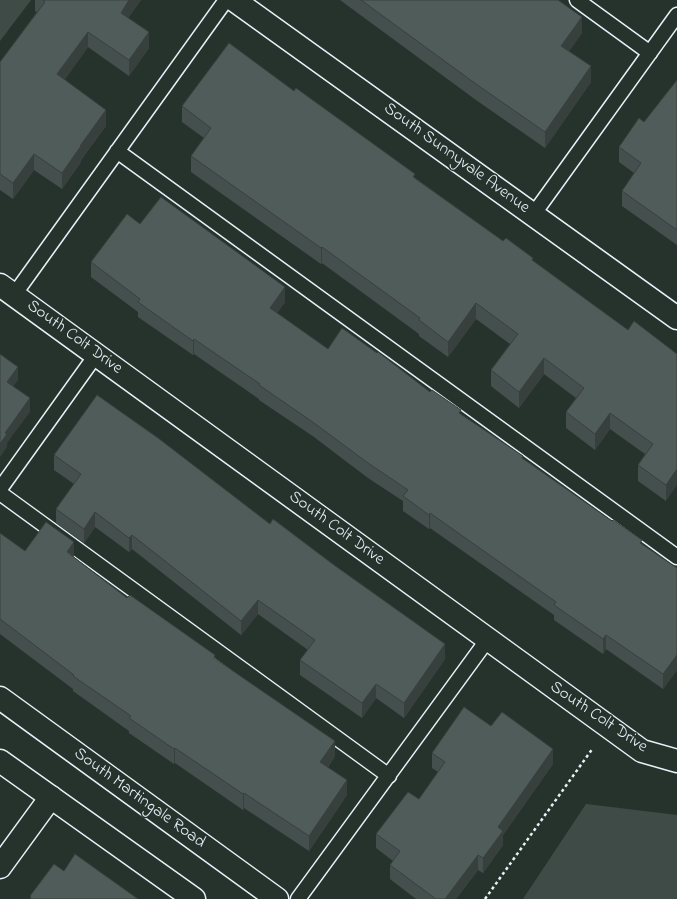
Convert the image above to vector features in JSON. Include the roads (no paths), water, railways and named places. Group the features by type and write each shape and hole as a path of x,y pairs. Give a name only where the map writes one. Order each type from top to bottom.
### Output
{"street":[{"name":"South Sunnyvale Avenue","path":"234,0 677,318"},
{"name":"South Colt Drive","path":"7,290 642,751 677,761"},
{"name":"South Martingale Road","path":"0,698 277,899"},
{"path":"0,761 194,899"},
{"path":"0,868 51,797"}],"lane":[{"path":"7,290 117,151 226,0"},
{"path":"576,0 650,53"},
{"path":"533,215 677,15"},
{"path":"117,151 677,557"},
{"path":"0,489 96,355"},
{"path":"0,493 389,776"},
{"path":"298,899 488,640"}]}
